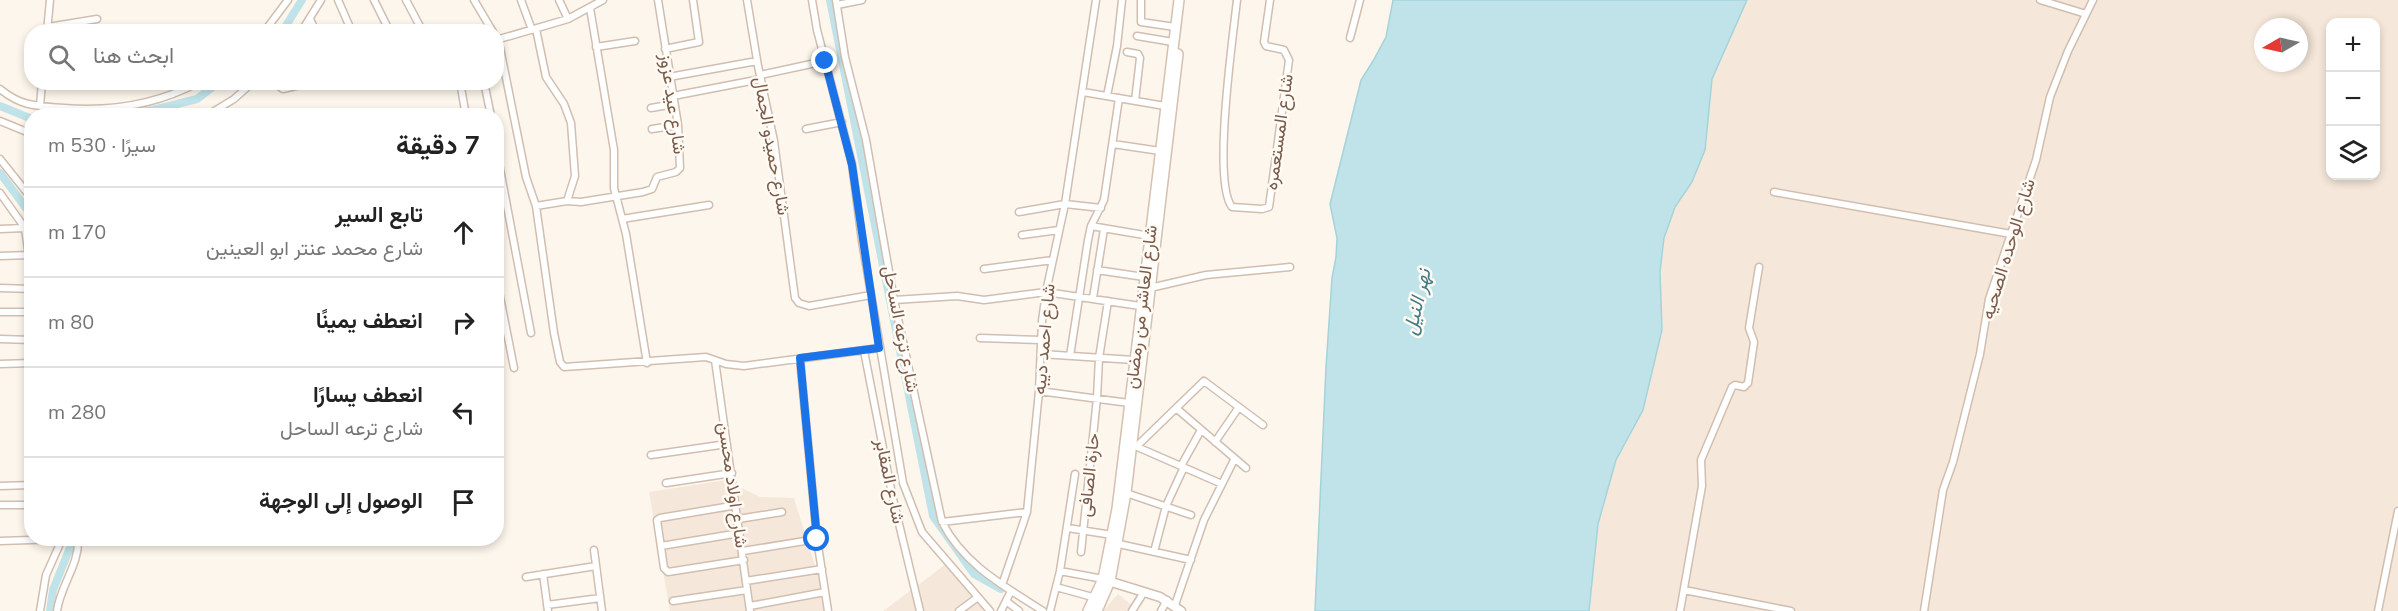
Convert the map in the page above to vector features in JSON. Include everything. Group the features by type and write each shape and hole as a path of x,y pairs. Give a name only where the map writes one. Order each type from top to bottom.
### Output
{"main road":[{"name":"شارع العاشر من رمضان","path":"1088,611 1107,580 1179,0"},
{"name":"شارع العاشر من رمضان","path":"1097,611 1119,544 1134,445 1184,0"}],"street":[{"path":"48,24 50,0"},
{"path":"270,24 288,0"},
{"path":"307,24 321,0"},
{"path":"338,0 348,24"},
{"path":"374,0 386,24"},
{"path":"406,0 419,24"},
{"path":"474,0 488,24"},
{"path":"521,0 534,29 546,77 564,104 571,123 575,162 573,184 567,201"},
{"path":"559,0 568,19"},
{"path":"504,37 568,19 601,0"},
{"name":"شارع عيد عزوز","path":"615,197 648,191 654,185 657,177 679,170 681,165 678,125 658,0"},
{"path":"665,49 699,42 693,0"},
{"name":"شارع حميدو الجمال","path":"747,0 783,195 794,293 798,303 809,306 871,295"},
{"name":"شارع ترعه الساحل","path":"812,0 855,186 879,348 902,476 915,516 933,547 990,611"},
{"path":"836,3 862,0"},
{"name":"شارع احمد ديبه","path":"1002,585 1027,512 1046,292 1065,204 1096,0"},
{"path":"1107,96 1117,46 1122,0"},
{"path":"1141,0 1141,22 1175,27"},
{"name":"شارع المستعمره","path":"1237,0 1226,103 1223,161 1227,201 1232,207 1268,209 1289,60 1284,50 1266,46 1264,42 1270,0"},
{"path":"1350,39 1360,0"},
{"path":"2040,0 2086,14"},
{"name":"شارع الوحده الصحيه","path":"1924,611 1943,490 1953,462 1980,354 1989,299 2036,160 2050,97 2068,51 2093,0"},
{"name":"شارع ترعه الساحل","path":"836,3 845,57 866,140 894,300 942,522 967,559 1002,585 1044,611"},
{"path":"590,8 614,150 615,197 626,234 647,363"},
{"path":"72,24 97,19"},
{"path":"310,19 312,24"},
{"path":"1137,36 1173,42"},
{"path":"596,47 635,41"},
{"path":"1127,52 1138,54 1140,58 1135,101"},
{"path":"669,77 757,61"},
{"path":"673,96 825,61"},
{"path":"504,72 526,177 536,206 561,365 568,368 706,357 726,364 744,366 879,348"},
{"path":"0,88 19,102 54,108"},
{"path":"40,106 41,90"},
{"path":"121,108 168,97 182,90"},
{"path":"219,108 244,90"},
{"path":"461,90 465,108"},
{"path":"485,90 489,108"},
{"path":"1083,92 1165,106"},
{"path":"1070,356 1091,226 1101,208 1119,98"},
{"path":"651,108 674,104"},
{"path":"0,121 24,131"},
{"path":"806,129 842,122"},
{"path":"652,129 678,125"},
{"path":"1113,144 1160,151"},
{"path":"0,159 24,189"},
{"path":"504,190 531,333"},
{"path":"1774,192 2011,234"},
{"path":"0,193 4,203 24,227"},
{"path":"536,206 615,197"},
{"path":"1019,212 1065,204 1101,208"},
{"path":"622,219 709,205"},
{"path":"1091,226 1150,236"},
{"path":"0,229 24,228"},
{"path":"1093,298 1104,229"},
{"path":"1022,235 1059,230"},
{"path":"0,256 24,255"},
{"path":"984,269 1053,260"},
{"path":"1150,288 1206,275 1290,267"},
{"path":"1680,611 1702,486 1703,455 1711,441 1732,387 1735,385 1744,387 1748,383 1754,342 1749,328 1759,267"},
{"path":"1097,270 1144,277"},
{"path":"0,288 24,289"},
{"path":"894,300 957,296 984,300 1046,292 1140,306"},
{"name":"حارة الصافى","path":"1082,552 1097,398 1098,358 1108,301"},
{"path":"0,312 24,312"},
{"path":"504,318 514,368"},
{"path":"980,338 1041,340"},
{"path":"0,339 24,340"},
{"name":"شارع المقابر","path":"864,351 893,499 920,611"},
{"path":"1041,354 1134,360"},
{"path":"800,358 817,539 828,611"},
{"name":"شارع اولاد محسن","path":"715,360 750,609"},
{"path":"0,364 24,363"},
{"path":"1222,484 1134,445 1204,381 1263,425"},
{"path":"1039,391 1129,403"},
{"path":"1215,442 1239,407"},
{"path":"1176,408 1246,468"},
{"path":"1154,552 1166,506 1201,430"},
{"path":"651,454 727,444"},
{"path":"1161,611 1174,605 1207,513 1234,459"},
{"path":"666,483 732,474"},
{"path":"1050,611 1068,528 1075,474"},
{"path":"0,486 24,485"},
{"path":"1126,493 1191,515"},
{"path":"0,505 24,505"},
{"path":"737,505 657,520 664,568 671,572 744,560"},
{"path":"2378,611 2398,511"},
{"path":"738,519 782,512"},
{"path":"942,522 1027,512"},
{"path":"1068,528 1112,535"},
{"path":"661,546 740,533"},
{"path":"742,551 817,539"},
{"path":"0,541 24,540"},
{"path":"1119,544 1191,560"},
{"path":"40,611 46,575 57,546"},
{"path":"57,611 59,598 76,559 77,546"},
{"path":"594,550 602,611"},
{"path":"526,577 596,566"},
{"path":"746,581 822,569"},
{"path":"1060,571 1107,580 1174,605"},
{"path":"543,574 547,608 600,598"},
{"path":"1056,587 1096,598"},
{"path":"673,602 747,590"},
{"path":"1684,590 1791,611"},
{"path":"1001,611 1011,591"},
{"path":"750,609 825,592"},
{"path":"1132,611 1144,592"},
{"path":"958,611 978,597"},
{"path":"1006,601 1019,611"}],"shaded area":[{"path":"1502,0 2398,0 2398,611 1389,611"},
{"path":"726,480 760,497 794,498 829,611 670,611 649,492"},
{"path":"946,564 989,611 883,611"},
{"path":"1118,594 1139,611 1103,611"}],"water":[{"name":"نهر النيل","path":"1393,0 1747,0 1712,79 1705,150 1692,182 1675,207 1664,238 1660,272 1662,330 1643,410 1616,460 1598,524 1589,611 1315,611 1326,367 1337,238 1330,204 1361,80 1386,37"}],"waterway":[{"path":"287,24 302,0"},
{"path":"830,0 933,516 974,574 1001,589"},
{"path":"161,108 197,99 209,90"},
{"path":"0,106 24,116"},
{"path":"0,173 24,205"},
{"path":"50,611 53,590 71,546"}],"route":[{"path":"817,539 800,358 879,348 852,165 825,61"}]}
